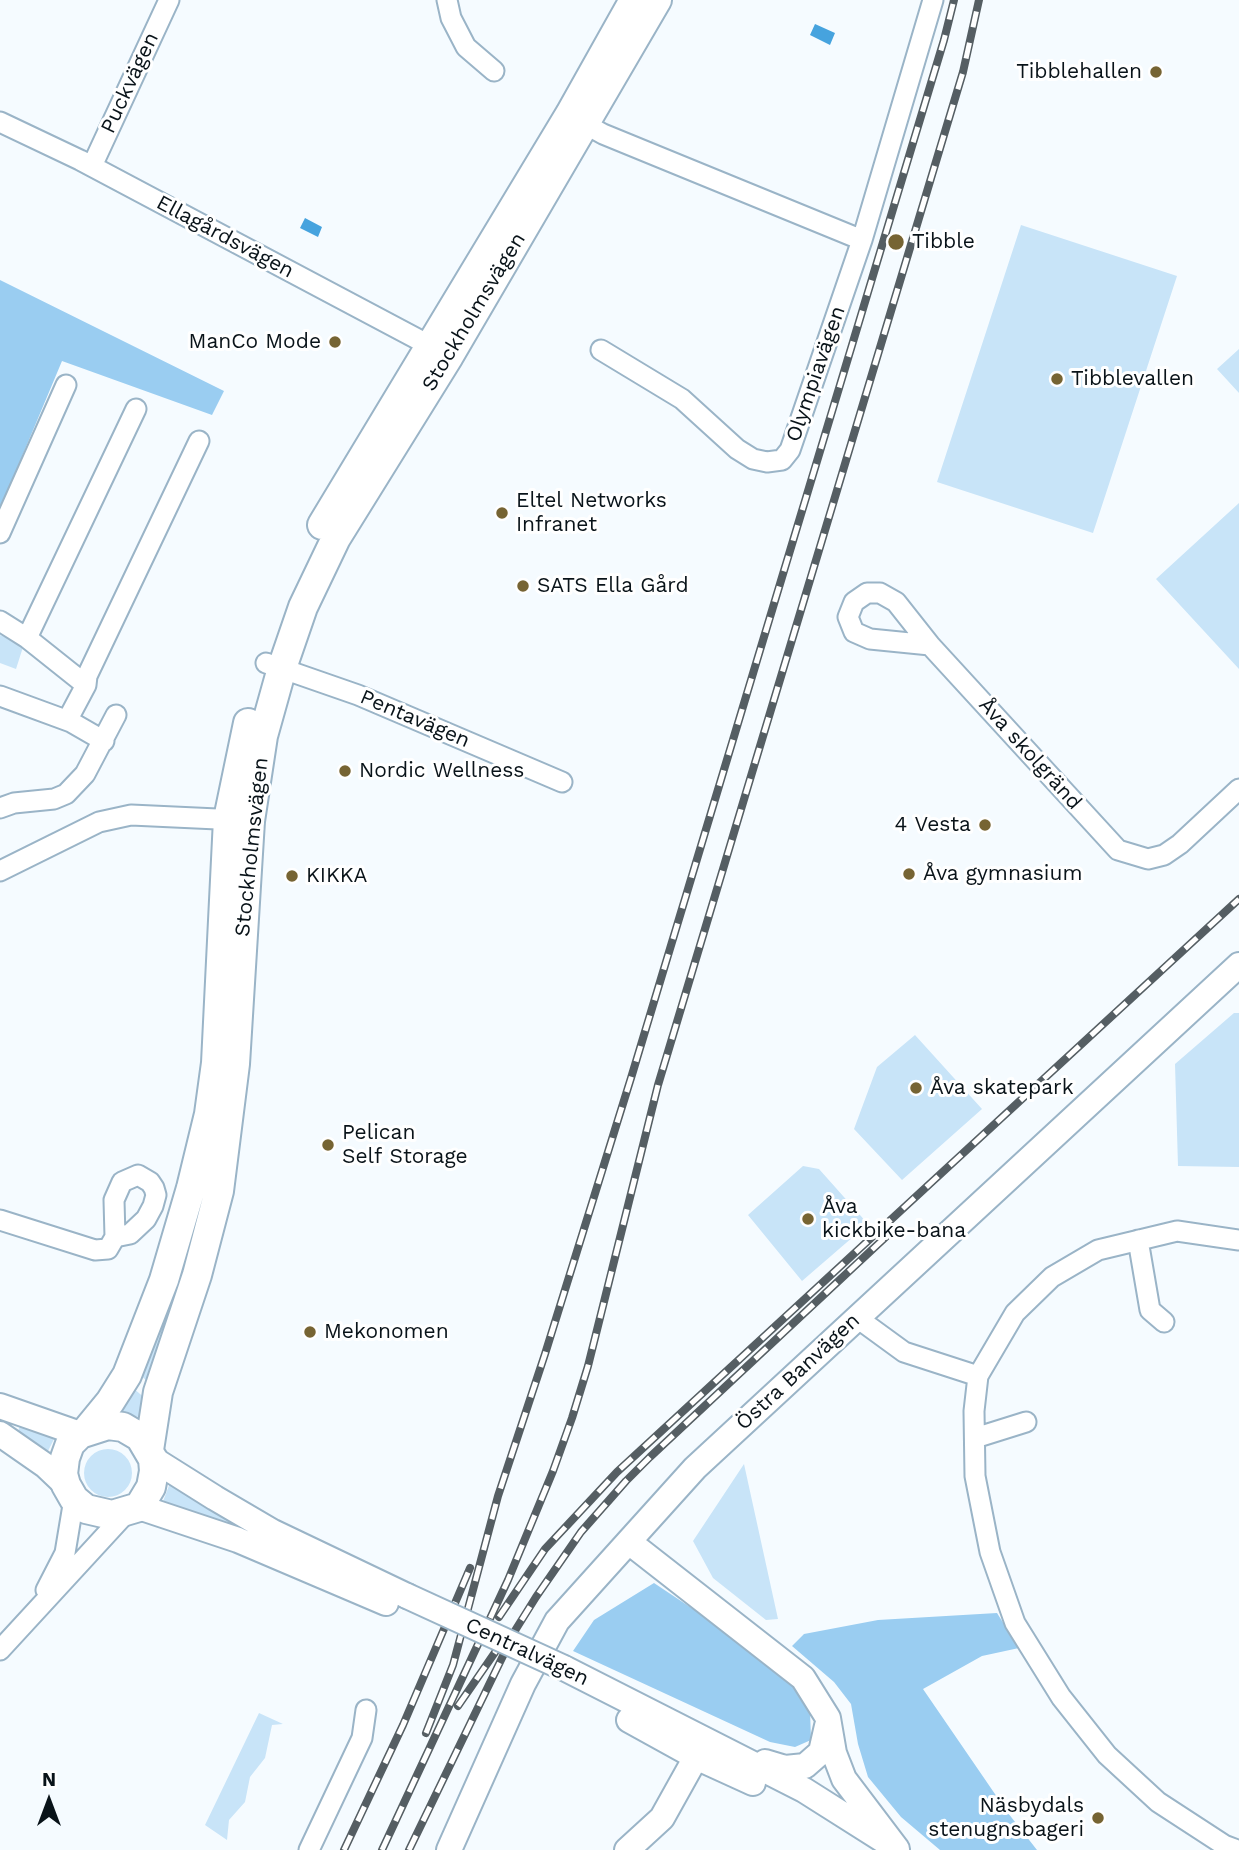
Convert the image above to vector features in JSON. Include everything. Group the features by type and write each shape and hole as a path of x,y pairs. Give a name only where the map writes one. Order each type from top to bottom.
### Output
{"main road":[{"name":"Stockholmsvägen","path":"577,119 634,0"},
{"name":"Stockholmsvägen","path":"84,1432 110,1402 127,1375 164,1280 191,1188 209,1114 216,1063 239,820 263,736 274,666 336,538 439,350 577,119 657,0"},
{"name":"Stockholmsvägen","path":"151,1454 158,1392 197,1275 219,1191 235,1064 239,820"},
{"path":"108,1425 123,1427 140,1437 151,1454 154,1471 151,1487 133,1509 112,1515 86,1509 70,1492 64,1474 65,1458 70,1444 84,1432 108,1425"}],"street":[{"name":"Puckvägen","path":"92,166 169,0"},
{"path":"447,0 451,18 466,47 494,71"},
{"name":"Olympiavägen","path":"601,350 682,399 737,449 753,459 767,462 782,460 790,450 862,240 933,0"},
{"path":"577,119 603,134 862,240"},
{"name":"Ellagårdsvägen","path":"0,122 92,166 439,350"},
{"path":"0,533 66,386"},
{"path":"27,638 136,409"},
{"path":"71,722 69,717 86,685 87,676 199,441"},
{"path":"0,621 27,638 86,685"},
{"name":"Åva skolgränd","path":"930,645 1118,850 1134,857 1148,859 1164,855 1180,844 1239,789"},
{"name":"Pentavägen","path":"274,666 358,695 562,782"},
{"path":"0,696 71,722 104,741"},
{"path":"0,808 14,803 54,799 66,794 85,774 116,715"},
{"path":"2,865 99,822 131,815 239,820"},
{"name":"Östra Banvägen","path":"449,1850 523,1684 557,1621 695,1468 1239,964"},
{"path":"0,1220 95,1250 108,1249 115,1237"},
{"path":"1237,1850 1224,1845 1158,1802 1107,1755 1062,1697 1015,1623 990,1552 975,1476 975,1438 978,1376 1015,1313 1052,1277 1098,1250 1177,1231 1239,1240"},
{"path":"1138,1240 1150,1310 1164,1322"},
{"path":"856,1317 904,1352 978,1376"},
{"path":"0,1406 84,1432"},
{"path":"975,1438 1026,1422"},
{"path":"0,1434 46,1466 70,1492 65,1553 38,1606"},
{"name":"Centralvägen","path":"151,1454 215,1498 402,1602 559,1674 702,1750 804,1790 891,1850"},
{"path":"0,1650 38,1606 133,1509"},
{"name":"Centralvägen","path":"133,1509 238,1540 402,1602"},
{"path":"629,1542 803,1678 828,1718 834,1753 844,1779 891,1850"},
{"path":"309,1850 362,1738 366,1710"},
{"path":"627,1850 662,1818 702,1750 785,1768 805,1766 821,1752 828,1718"}],"shaded area":[{"path":"815,24 835,33 830,45 810,35"},
{"path":"305,218 322,227 318,237 300,228"},
{"name":"Tibblevallen","path":"1021,225 1177,276 1093,533 937,482"},
{"path":"0,280 224,391 212,415 62,361 0,509"},
{"path":"1239,349 1239,393 1217,369"},
{"path":"1239,503 1239,669 1156,579"},
{"path":"0,635 24,644 16,669 0,663"},
{"path":"1234,1013 1239,1013 1239,1167 1178,1166 1175,1064"},
{"name":"Åva skatepark","path":"915,1035 982,1109 902,1180 854,1129 877,1067"},
{"name":"Åva kickbike-bana","path":"803,1166 819,1169 868,1224 802,1281 748,1215"},
{"path":"203,1200 206,1200 151,1384 141,1376"},
{"path":"133,1388 146,1399 141,1418 120,1411"},
{"path":"20,1426 55,1437 48,1451 18,1431"},
{"path":"108,1449 125,1456 132,1473 125,1490 108,1497 91,1490 84,1473 91,1456"},
{"path":"744,1464 778,1619 766,1620 713,1578 693,1541"},
{"path":"170,1483 237,1527 162,1504"},
{"path":"654,1583 738,1639 794,1688 810,1710 811,1740 795,1747 770,1742 573,1651 594,1620"},
{"path":"997,1613 1019,1648 982,1656 923,1689 1008,1813 1037,1850 940,1850 901,1817 868,1777 858,1744 851,1704 834,1682 792,1646 804,1634 878,1620"},
{"path":"259,1713 283,1724 272,1725 265,1758 250,1777 245,1802 229,1820 227,1840 205,1825"}],"railway":[{"path":"426,1733 453,1665 498,1496 631,1078 954,0"},
{"path":"382,1850 508,1580 572,1418 588,1366 658,1085 963,72 979,0"},
{"path":"499,1617 545,1549 617,1472 1239,899"},
{"path":"409,1850 516,1629 581,1532 650,1457 891,1232"},
{"path":"344,1850 403,1725 470,1568"},
{"path":"458,1706 498,1648"}],"place":[{"name":"Tibblehallen","path":"1156,72"},
{"name":"Tibble","path":"896,242"},
{"name":"ManCo Mode","path":"335,342"},
{"name":"Tibblevallen","path":"1057,379"},
{"name":"Eltel Networks Infranet","path":"502,513"},
{"name":"SATS Ella Gård","path":"523,586"},
{"name":"Nordic Wellness","path":"345,771"},
{"name":"4 Vesta","path":"985,825"},
{"name":"Åva gymnasium","path":"909,874"},
{"name":"KIKKA","path":"292,876"},
{"name":"Åva skatepark","path":"916,1088"},
{"name":"Pelican Self Storage","path":"328,1145"},
{"name":"Åva kickbike-bana","path":"808,1219"},
{"name":"Mekonomen","path":"310,1332"},
{"name":"Näsbydals stenugnsbageri","path":"1098,1818"}]}
